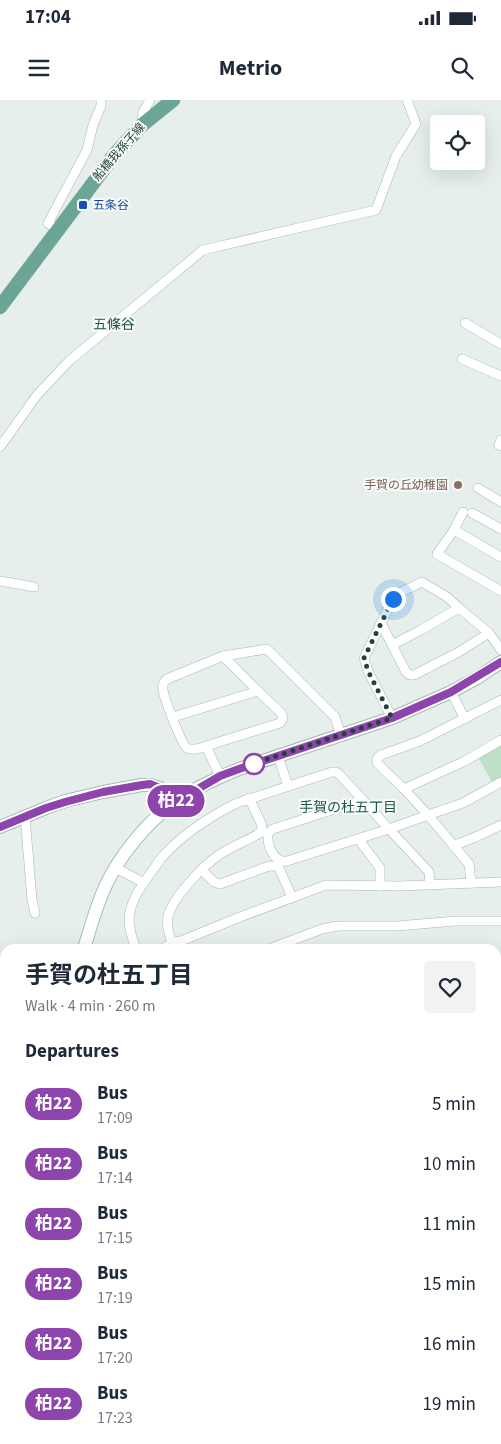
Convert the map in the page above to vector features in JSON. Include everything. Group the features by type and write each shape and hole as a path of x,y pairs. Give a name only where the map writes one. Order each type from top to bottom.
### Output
{"main road":[{"name":"船橋我孫子線","path":"0,307 115,154 142,125 173,100"}],"street":[{"path":"57,230 48,224 87,150 93,125 101,106 101,100"},
{"path":"142,125 143,112 150,100"},
{"path":"0,447 37,395 69,360 203,250 376,210 396,156 416,124 407,100"},
{"path":"465,323 501,344"},
{"path":"462,359 501,376"},
{"path":"501,440 499,445 501,446"},
{"path":"478,488 501,502"},
{"path":"501,529 468,512 437,554 501,591"},
{"path":"454,530 500,554"},
{"path":"0,581 34,587"},
{"path":"392,718 368,671 364,658 397,594 422,582 447,597 489,633 501,650"},
{"path":"392,645 459,608"},
{"path":"381,623 406,672 414,676 489,633"},
{"path":"223,656 281,713 283,718 280,723 193,750 188,749 183,745 162,688 163,683 167,679 223,656 267,649 334,717 341,736"},
{"path":"86,944 98,905 116,868 135,841 174,803 220,776 392,718 451,692 501,662"},
{"path":"173,718 258,690"},
{"path":"451,692 465,719"},
{"path":"471,883 469,864 428,815 377,762 377,759 381,755 420,741 500,702"},
{"path":"404,789 465,761 501,740"},
{"path":"206,746 220,776"},
{"path":"278,756 288,786"},
{"path":"134,944 130,930 129,913 133,903 162,857 189,832 223,810 249,798 332,772 340,775 429,872 430,885"},
{"path":"363,800 273,829 268,833 268,839 274,857 282,862 360,838 463,803 501,782"},
{"path":"0,827 46,808 82,796 142,785 150,784 160,788 174,803"},
{"path":"249,798 261,823 260,833 220,855 187,886 169,912 167,926 172,943 326,885 380,886 501,882"},
{"path":"25,816 32,900 35,913"},
{"path":"453,846 501,825"},
{"path":"360,838 362,844 380,868 380,886"},
{"path":"202,870 214,882 220,884 269,866 275,866 280,870 292,897"},
{"path":"116,868 144,883"},
{"path":"283,944 338,926 405,926 456,921 501,921"}],"green space":[{"path":"501,744 501,779 493,784 478,757"}],"bus line":[{"name":"柏22","path":"0,827 46,808 82,796 142,785 150,784 160,788 174,803 220,776 418,708 477,678 501,662"}],"place":[{"name":"五条谷","path":"83,205"},
{"name":"手賀の丘幼稚園","path":"458,485"}],"district":[{"name":"五條谷","path":"114,325"},
{"name":"手賀の杜五丁目","path":"348,808"}],"route":[{"path":"254,764 252,764 392,718 368,671 364,658 393,599"}]}
